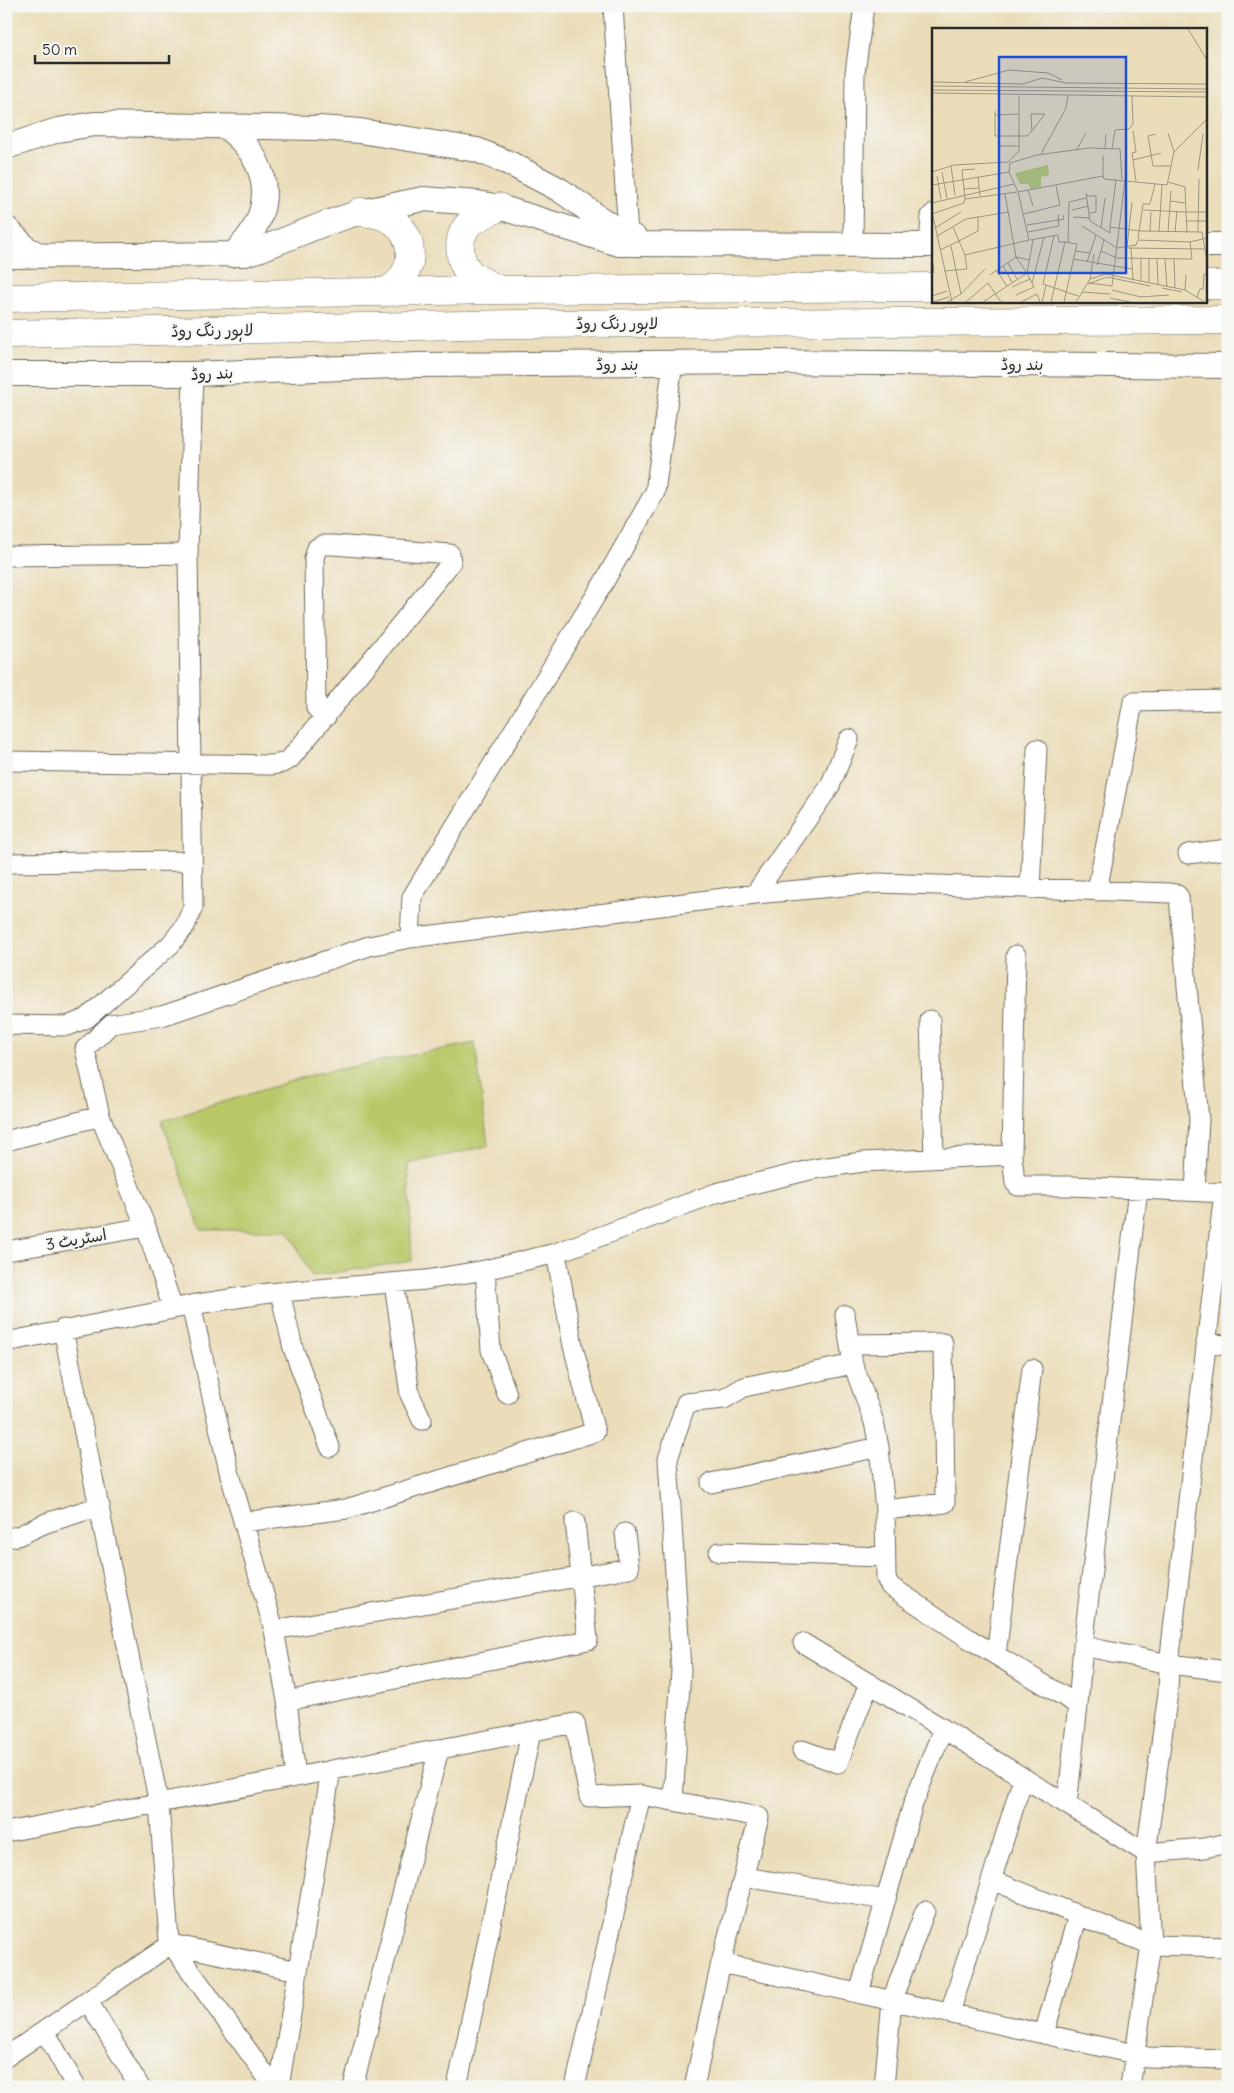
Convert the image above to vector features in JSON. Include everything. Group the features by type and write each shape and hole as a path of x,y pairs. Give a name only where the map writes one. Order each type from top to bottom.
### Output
{"highway":[{"path":"499,207 469,224 463,234 460,246 461,257 469,271 500,290"},
{"path":"360,212 380,214 394,221 404,232 410,245 410,260 405,274 396,286 383,293"},
{"path":"1206,285 1228,285"},
{"name":"لاہور رنگ روڈ","path":"6,298 500,290 932,287"},
{"name":"لاہور رنگ روڈ","path":"6,334 518,324 1228,320"}],"main road":[{"path":"8,148 58,130 94,124 319,128 352,131 477,150 511,164 560,190 608,224 652,246"},
{"path":"226,127 241,138 253,153 261,170 264,190 262,208 256,226 246,242 232,255"},
{"path":"6,256 232,255 261,249 310,229 360,212 423,199 478,202 619,244 652,246 931,246"},
{"path":"6,228 27,249 40,255"},
{"path":"1206,245 1228,245"},
{"name":"بند روڈ","path":"6,374 193,374 418,365 674,363 1228,366"}],"street":[{"path":"613,6 628,234"},
{"path":"853,246 856,72 864,6"},
{"path":"931,246 932,215"},
{"path":"410,938 412,897 604,582 655,492 674,363"},
{"path":"6,1025 68,1026 87,1018 170,945 185,926 193,907 188,554 193,374"},
{"path":"6,761 191,765 282,764 290,759 326,717 446,570 451,562 450,554 332,545 323,545 317,548 314,558 316,708 326,717"},
{"path":"6,556 188,554"},
{"path":"1097,891 1133,702 1228,700"},
{"path":"755,894 830,786 849,740"},
{"path":"1030,889 1037,749"},
{"path":"1188,854 1228,849"},
{"path":"6,863 192,861"},
{"path":"173,1309 146,1227 100,1116 85,1049 111,1024 162,1016 368,946 410,938 755,894 878,882 1176,894 1179,897 1199,1120 1195,1191"},
{"path":"1016,955 1012,1155 1015,1182 1018,1186 1226,1193 1206,1343 1169,1664 1168,1693 1146,1853 1152,1945 1130,2087"},
{"path":"930,1020 934,1158"},
{"path":"6,1140 100,1116"},
{"path":"6,1342 191,1305 280,1292 426,1280 485,1270 556,1253 716,1193 824,1168 863,1162 1012,1155"},
{"path":"1067,1805 1083,1646 1138,1189"},
{"name":"اسٹریٹ 3","path":"6,1251 146,1227"},
{"path":"243,1522 346,1509 595,1432 573,1346 556,1253"},
{"path":"485,1270 492,1350 508,1394"},
{"path":"394,1283 410,1395 422,1420"},
{"path":"280,1292 293,1348 330,1447"},
{"path":"191,1305 229,1471 274,1630 287,1701 296,1777"},
{"path":"844,1315 853,1364 874,1422 885,1510 886,1578 890,1586 996,1655 1078,1705"},
{"path":"63,1330 159,1804 169,1941 274,2087"},
{"path":"850,1344 943,1343 945,1503 885,1510"},
{"path":"1206,1343 1228,1346"},
{"path":"673,1801 681,1670 668,1459 686,1403 724,1399 744,1388 853,1364"},
{"path":"996,1655 1032,1369"},
{"path":"711,1484 878,1447"},
{"path":"6,1538 18,1536 46,1522 100,1506"},
{"path":"287,1701 588,1640 575,1522"},
{"path":"274,1630 629,1568 625,1533"},
{"path":"719,1552 885,1557"},
{"path":"803,1643 1146,1853 1204,1848 1228,1843"},
{"path":"1083,1646 1169,1664 1228,1671"},
{"path":"802,1750 838,1763 869,1683"},
{"path":"6,1832 575,1723 589,1797 640,1795 759,1817 721,1963 694,2087"},
{"path":"859,1993 914,1804 943,1729"},
{"path":"457,2087 531,1732"},
{"path":"353,2087 439,1749"},
{"path":"279,2087 331,1770"},
{"path":"950,2013 1024,1778"},
{"path":"575,2087 640,1795"},
{"path":"1204,1848 1228,1849"},
{"path":"744,1877 886,1900"},
{"path":"992,1880 1152,1945 1228,1947"},
{"path":"884,2087 892,2000 925,1911"},
{"path":"1044,2034 1078,1915"},
{"path":"6,2057 171,1944 298,1971"},
{"path":"721,1963 1134,2054 1228,2059"},
{"path":"88,2001 140,2087"},
{"path":"45,2031 76,2087"}],"green space":[{"path":"475,1043 488,1146 408,1164 412,1261 312,1276 288,1230 201,1230 162,1121 314,1074"}]}
